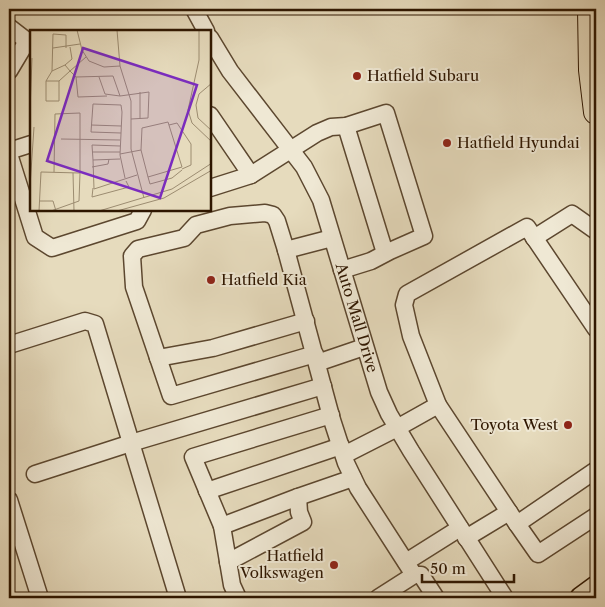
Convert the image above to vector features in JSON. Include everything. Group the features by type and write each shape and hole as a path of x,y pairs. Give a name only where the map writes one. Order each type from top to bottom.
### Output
{"highway":[{"path":"590,9 591,70 596,112"}],"main road":[{"path":"581,598 596,587"}],"street":[{"name":"Auto Mall Drive","path":"194,9 204,30"},
{"path":"9,27 29,43 9,70"},
{"name":"Auto Mall Drive","path":"211,41 230,71 313,182 321,200 379,392 397,428 505,598"},
{"path":"211,188 251,175 316,133 331,127 346,126 386,113 424,236 371,261 342,270"},
{"path":"211,116 251,175"},
{"path":"346,126 385,254"},
{"path":"30,144 9,152 35,236 52,248 137,221 142,211"},
{"path":"364,347 316,358 171,396 134,287 132,256 138,249 184,238 196,225 230,216 265,213 273,215 277,221 286,250 306,321 316,358 323,386 331,415 342,450 358,488 410,568 421,575 436,598"},
{"path":"534,238 572,214 596,231"},
{"path":"596,328 526,227 407,294 404,305 411,336 438,405 538,554 596,516"},
{"path":"286,250 332,238"},
{"path":"9,345 85,321 94,324 178,598"},
{"path":"158,358 213,348 306,321"},
{"path":"35,474 131,443 323,386"},
{"path":"207,491 342,450 397,428 438,405"},
{"path":"238,598 232,585 222,526 192,457 331,415"},
{"path":"378,598 410,568 463,533 513,518 596,470"},
{"path":"222,526 354,478"},
{"path":"228,562 303,522 299,512 298,497"},
{"path":"9,500 40,598"}],"place":[{"name":"Hatfield Subaru","path":"357,76"},
{"name":"Hatfield Hyundai","path":"447,143"},
{"name":"Hatfield Kia","path":"211,280"},
{"name":"Toyota West","path":"568,425"},
{"name":"Hatfield Volkswagen","path":"334,565"}]}
